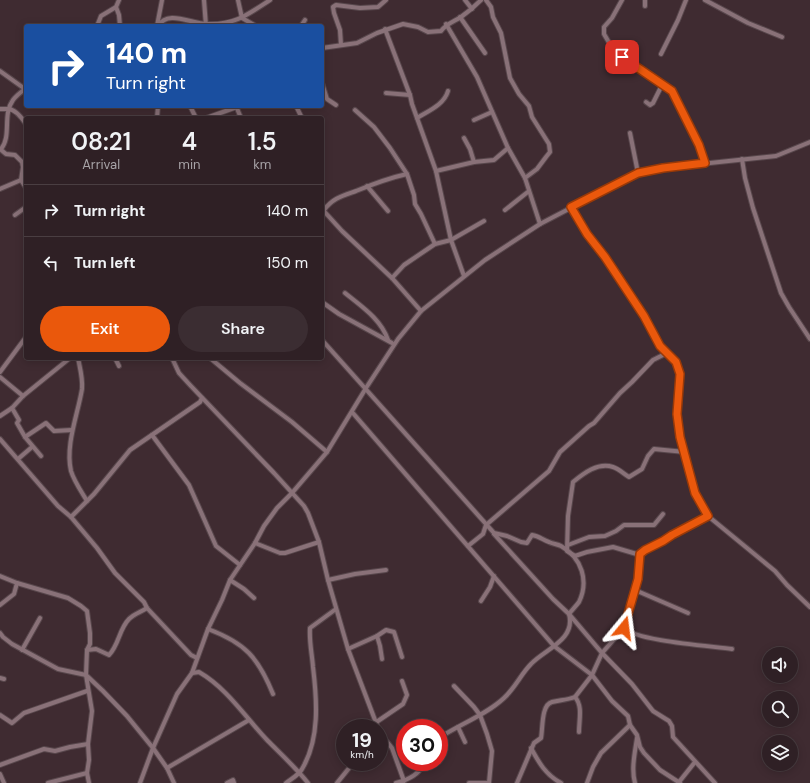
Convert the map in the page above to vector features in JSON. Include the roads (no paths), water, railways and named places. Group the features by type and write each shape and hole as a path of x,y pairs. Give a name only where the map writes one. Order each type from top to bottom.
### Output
{"street":[{"path":"98,24 101,16 116,7 119,0"},
{"path":"157,24 162,0"},
{"path":"204,0 206,24"},
{"path":"238,0 242,18 252,24"},
{"path":"216,24 226,23 242,18 270,0"},
{"path":"341,45 340,30 333,7 336,5 360,8 378,7 386,0"},
{"path":"466,0 472,9"},
{"path":"324,48 357,43 385,29 402,24 418,27 428,32 440,31 446,24 472,9 481,0"},
{"path":"486,0 491,7 492,18 501,33 510,78 519,94 529,106 532,117 549,144 550,152 537,169 525,178"},
{"path":"622,0 612,18 604,27 604,34 611,46 622,57 672,91 699,145 705,163"},
{"path":"645,6 646,0"},
{"path":"661,54 686,0"},
{"path":"704,0 748,23 782,37"},
{"path":"116,7 120,24"},
{"path":"159,24 161,21 171,17 202,24"},
{"path":"460,17 485,53"},
{"path":"302,24 305,20"},
{"path":"446,24 477,77 508,148 525,178 540,224"},
{"path":"385,29 410,95 436,171 451,240 464,276"},
{"path":"0,71 24,89 13,99 9,108 7,115 6,143 1,149 6,154 15,155 24,163 21,180 24,185"},
{"path":"646,102 650,105 653,103 662,85"},
{"path":"324,89 327,99 336,105"},
{"path":"417,118 439,105 446,97 448,91"},
{"path":"386,92 410,95"},
{"path":"0,109 9,108 21,116 24,121"},
{"path":"212,116 234,108"},
{"path":"354,110 374,127 407,174 414,195 415,204 435,244"},
{"path":"474,120 492,112"},
{"path":"630,133 638,173"},
{"path":"464,138 470,148 474,162"},
{"path":"140,783 153,748 177,694 192,673 208,629 230,580 255,543 264,526 327,452 389,352 421,311 485,260 540,224 638,173 663,168 776,156 810,142"},
{"path":"436,171 474,162 494,160 508,148"},
{"path":"742,159 745,178 753,208 781,293 810,339"},
{"path":"324,208 330,202 342,195 386,179 407,174"},
{"path":"0,189 21,180"},
{"path":"367,186 388,211"},
{"path":"505,210 529,191"},
{"path":"571,207 587,234 605,257 644,316 660,346 676,362 680,374 677,414 680,437 695,493 708,516 775,571 810,607"},
{"path":"15,215 24,209"},
{"path":"324,210 342,231 392,278 421,311"},
{"path":"392,278 404,265 435,244 451,240 484,221"},
{"path":"345,293 374,317 390,342 389,352"},
{"path":"324,303 339,314 390,342 398,339"},
{"path":"0,372 24,340"},
{"path":"324,342 486,525 632,684 653,710 669,721 672,726 673,737 715,783"},
{"path":"468,546 483,534 486,525 549,471 560,452 594,423 620,392 632,382 652,360 667,353"},
{"path":"0,416 12,408 23,396 68,360"},
{"path":"78,360 82,387 79,406 72,430 70,469 75,482 87,500"},
{"path":"116,360 118,366"},
{"path":"173,360 179,373 256,455 274,472 304,506 308,513 319,542 328,580 348,649 374,719"},
{"path":"212,360 292,422 327,452"},
{"path":"0,377 23,396"},
{"path":"71,517 94,494 130,450 200,402 202,398"},
{"path":"12,408 19,420 17,423 25,437 41,456"},
{"path":"352,412 554,646 592,675 612,700 628,716 630,725 637,735 640,747 660,770 680,783 696,762"},
{"path":"25,437 46,423 54,431 72,430"},
{"path":"152,435 188,485 216,546 240,565"},
{"path":"0,439 58,506 71,517 97,548 115,573 144,602 147,608 191,655 197,658"},
{"path":"18,459 32,447"},
{"path":"448,733 480,715 505,697 530,665 564,638 568,632 570,619 569,614 578,603 584,577 578,563 568,551 568,516 573,482 582,475 603,465 614,467 629,477 642,469 648,456 654,449 685,452"},
{"path":"568,545 589,537 605,536 624,525 654,525 663,514"},
{"path":"517,783 531,748 534,743 541,738 544,714 547,705 552,702 575,697 592,675 602,653 624,628 638,579 640,554 708,516"},
{"path":"494,533 527,543 532,536 537,536 560,546 575,556 614,547 640,554"},
{"path":"255,543 280,553 285,553 319,542"},
{"path":"328,580 355,574 386,570"},
{"path":"0,576 17,583 68,598 87,611 90,644 88,650 86,675 87,691 92,711 88,744 89,760 87,773 89,783"},
{"path":"481,601 490,587 494,576"},
{"path":"230,580 254,598"},
{"path":"0,605 14,594 17,583"},
{"path":"635,590 688,613"},
{"path":"88,650 96,649 110,655 114,651 119,636 127,621 134,615 147,608"},
{"path":"286,783 302,769 314,739 316,716 315,685 310,628 336,609"},
{"path":"22,650 40,618"},
{"path":"624,628 634,634 646,637 672,642 732,649"},
{"path":"208,629 227,636 241,645 252,656 267,680 273,694"},
{"path":"348,649 386,630 394,632 402,657"},
{"path":"0,633 7,640 22,650 58,669 86,675 127,716 153,748 167,768 174,783"},
{"path":"376,636 380,646 382,659"},
{"path":"192,673 199,672 219,685 267,740 300,772 308,783"},
{"path":"382,719 404,704 407,695 402,681"},
{"path":"454,686 468,699 480,715 492,751 490,783 469,783"},
{"path":"0,715 12,724 24,713 87,691"},
{"path":"575,697 580,708 579,732"},
{"path":"167,768 249,720"},
{"path":"587,783 601,753 630,725"},
{"path":"458,727 465,742"},
{"path":"635,783 634,759 637,735"},
{"path":"388,743 392,748 404,781"},
{"path":"0,765 44,749 55,751 88,744"},
{"path":"531,748 545,772 552,779 560,783"},
{"path":"337,783 347,771"},
{"path":"396,783 404,781 419,771"},
{"path":"48,783 87,773"},
{"path":"0,774 4,783"},
{"path":"227,783 233,780 234,783"}]}
